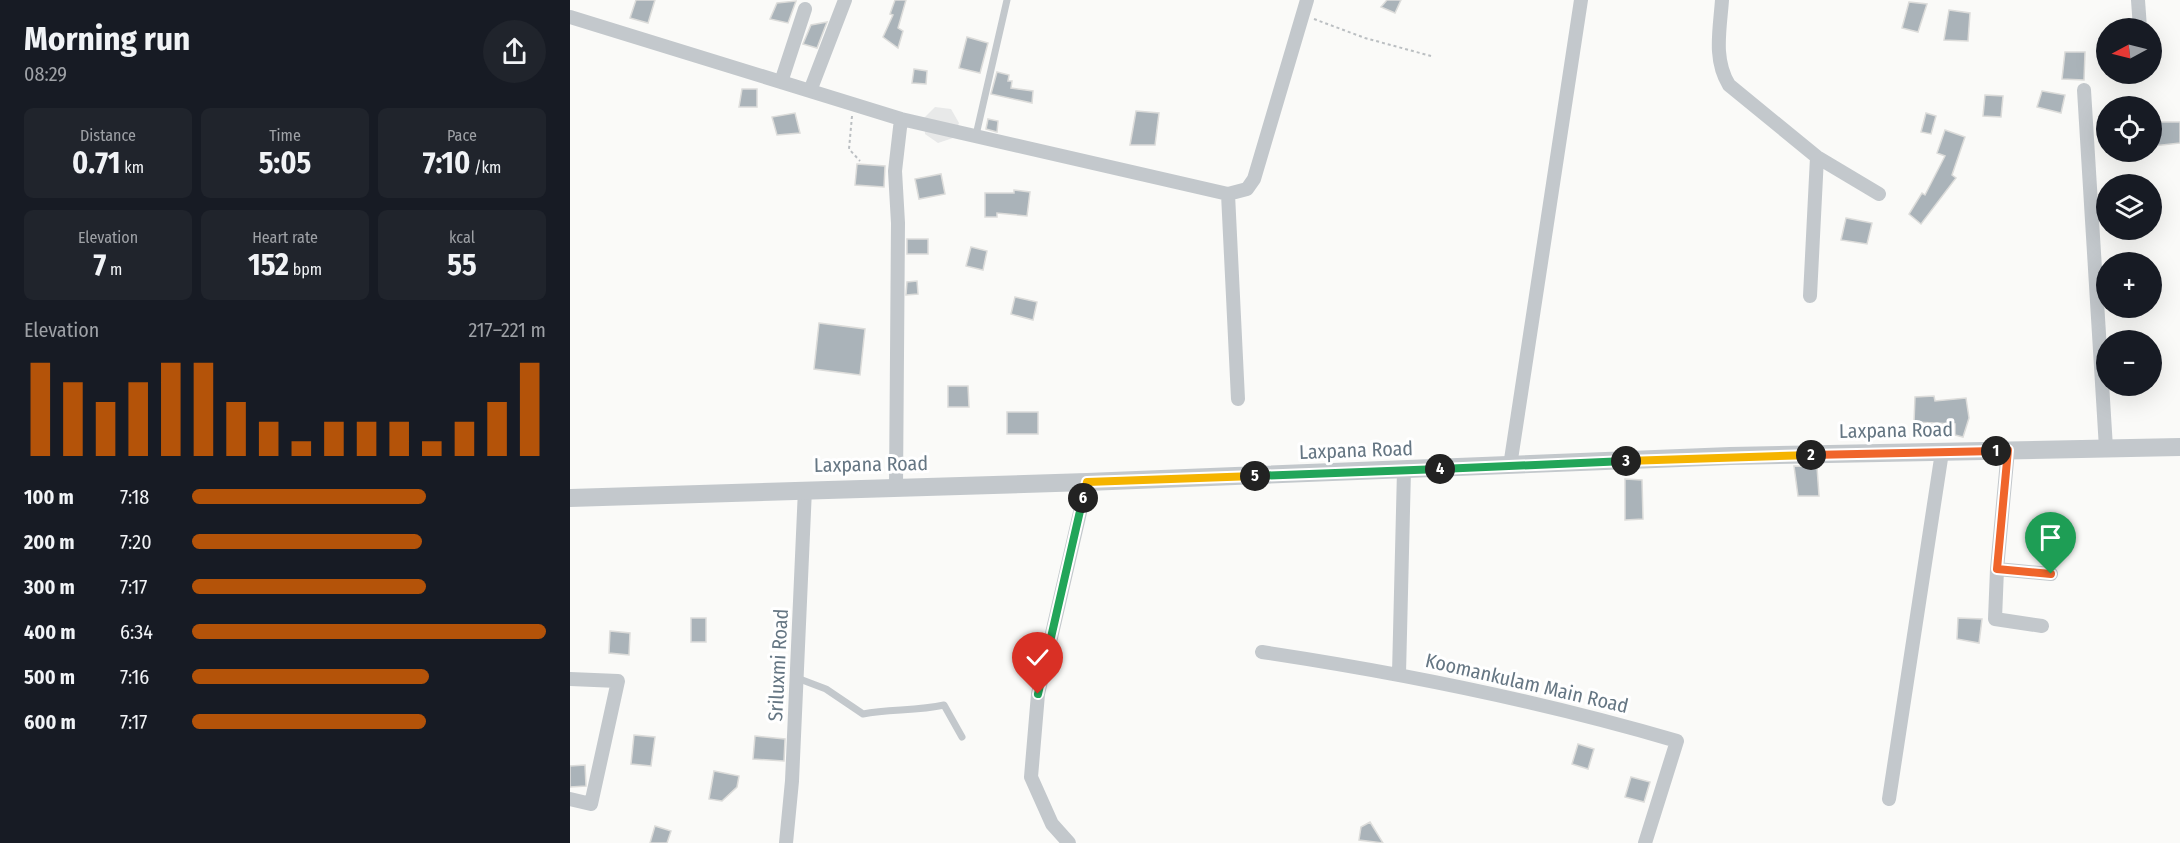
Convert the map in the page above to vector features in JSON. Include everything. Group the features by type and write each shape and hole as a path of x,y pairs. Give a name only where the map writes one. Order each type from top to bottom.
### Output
{"street":[{"path":"810,91 845,0"},
{"path":"570,17 901,119 1228,194 1246,189 1254,180 1307,0"},
{"path":"1510,466 1581,0"},
{"path":"1722,0 1718,55 1722,72 1729,85 1818,157 1879,194"},
{"path":"2138,0 2139,18"},
{"path":"782,82 805,9"},
{"path":"2084,90 2106,448"},
{"path":"896,486 898,223 895,171 901,119"},
{"path":"1810,296 1818,157"},
{"path":"1228,194 1238,399"},
{"name":"Laxpana Road","path":"570,498 896,486 1087,482 1730,456 2180,447"},
{"path":"2008,450 1997,569 1995,619 2042,626"},
{"path":"1889,799 1942,452"},
{"path":"1399,674 1404,470"},
{"path":"1068,843 1052,824 1031,777 1038,694 1087,482"},
{"name":"Sriluxmi Road","path":"786,843 792,781 805,489"},
{"path":"1997,569 2051,574"},
{"name":"Koomankulam Main Road","path":"1262,652 1399,674 1588,714 1677,741 1645,843"},
{"path":"570,679 618,681 591,804 570,799"}],"lane":[{"path":"976,135 1007,0"},
{"path":"797,678 826,689 863,714 883,710 916,711 944,705 962,737"}],"path":[{"path":"1302,15 1365,38 1431,56"},
{"path":"853,105 849,149 860,161"}],"shaded area":[{"path":"935,107 951,109 959,123 953,138 938,143 925,134 924,118"}],"building":[{"path":"636,0 655,0 648,23 630,18"},
{"path":"895,0 906,0 898,28 903,31 898,48 883,37 893,15 890,14"},
{"path":"1387,0 1401,0 1395,13 1381,7"},
{"path":"796,1 788,23 770,19 777,3"},
{"path":"1909,2 1927,4 1918,32 1902,28"},
{"path":"1949,10 1970,13 1968,41 1944,40"},
{"path":"827,22 817,48 803,44 811,25"},
{"path":"967,37 988,43 980,73 959,68"},
{"path":"2065,52 2085,52 2084,80 2062,79"},
{"path":"914,69 927,71 926,84 912,83"},
{"path":"997,72 1009,75 1008,81 1012,81 1011,88 1033,91 1032,103 991,94"},
{"path":"742,89 757,89 757,107 739,107"},
{"path":"2042,91 2065,95 2061,113 2037,107"},
{"path":"1985,95 2003,96 2001,117 1983,116"},
{"path":"1136,111 1159,113 1155,145 1130,145"},
{"path":"795,113 800,133 777,135 772,117"},
{"path":"1926,113 1936,116 1931,134 1921,132"},
{"path":"988,119 998,121 997,132 986,129"},
{"path":"2162,122 2180,122 2180,143 2162,145"},
{"path":"1945,130 1965,137 1952,175 1956,178 1921,224 1909,214 1922,193 1925,195 1945,156 1937,153"},
{"path":"857,164 885,166 884,187 855,185"},
{"path":"941,174 945,194 919,199 915,179"},
{"path":"1014,190 1030,192 1027,216 997,213 997,217 985,217 985,193 1014,193"},
{"path":"1846,218 1872,223 1867,244 1841,240"},
{"path":"907,239 928,239 928,254 907,254"},
{"path":"971,247 987,251 983,270 966,266"},
{"path":"917,281 918,294 906,295 907,282"},
{"path":"1015,297 1037,302 1033,320 1011,314"},
{"path":"819,323 865,329 860,375 814,369"},
{"path":"948,386 968,386 969,407 948,407"},
{"path":"1934,396 1935,401 1966,398 1969,418 1963,437 1955,435 1955,424 1914,422 1915,397"},
{"path":"1007,412 1038,412 1038,434 1007,434"},
{"path":"1794,466 1817,467 1819,496 1798,496"},
{"path":"1625,479 1642,480 1643,519 1625,520"},
{"path":"691,618 706,618 706,642 691,642"},
{"path":"1958,618 1982,619 1979,643 1957,639"},
{"path":"610,631 630,633 629,655 609,653"},
{"path":"634,735 655,737 651,766 631,764"},
{"path":"755,736 785,739 784,761 753,759"},
{"path":"1578,744 1594,749 1588,769 1572,764"},
{"path":"585,765 586,786 570,787 570,766"},
{"path":"714,771 739,776 737,787 722,801 709,799"},
{"path":"1631,777 1650,782 1644,802 1625,797"},
{"path":"1370,822 1383,843 1359,840 1361,827"},
{"path":"655,826 671,831 667,843 650,843"}],"route":[{"path":"1038,694 1087,482 1730,456 2008,450 1997,569 2051,574"}]}
